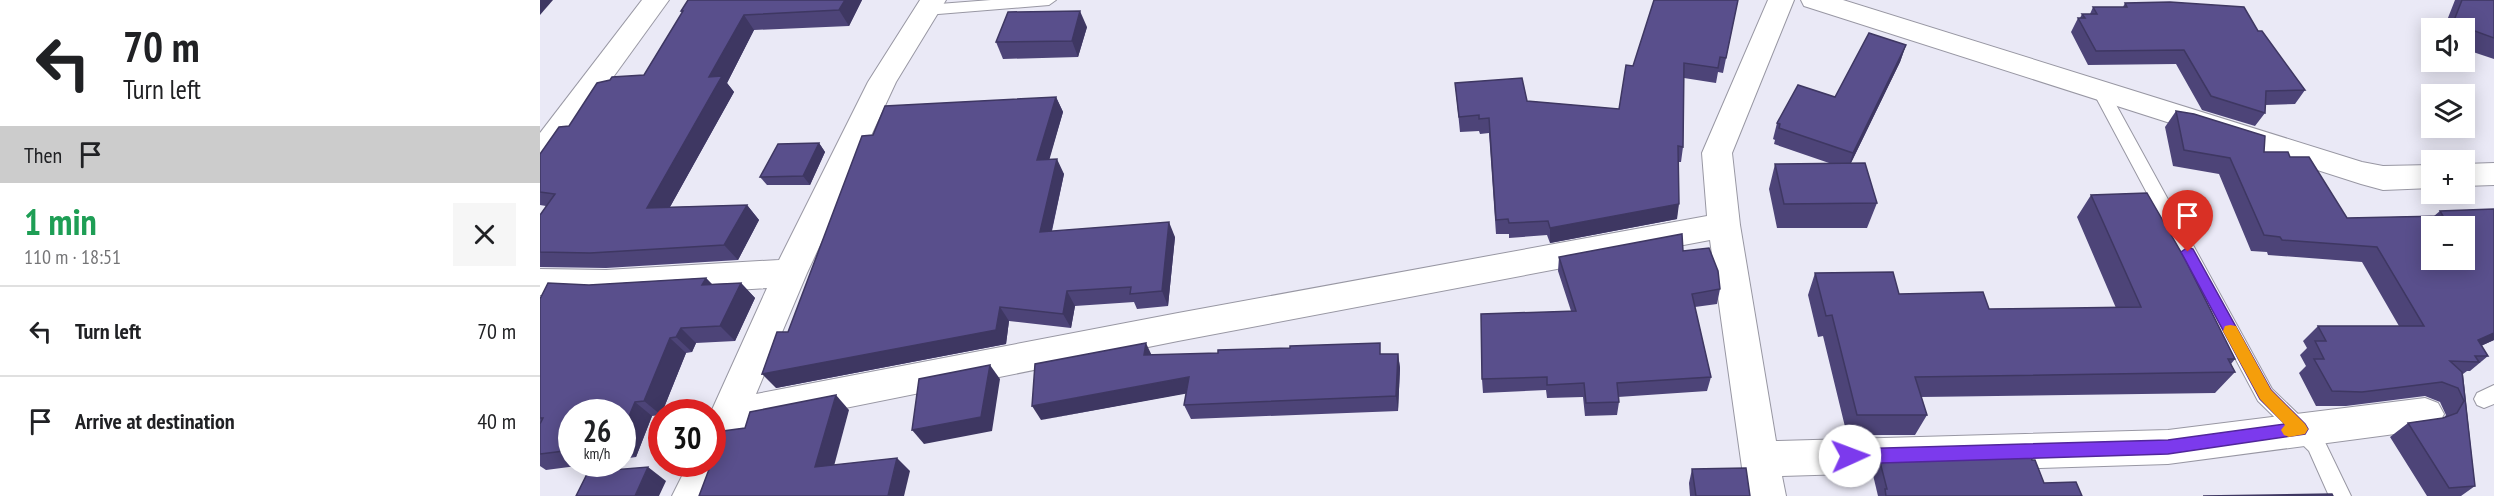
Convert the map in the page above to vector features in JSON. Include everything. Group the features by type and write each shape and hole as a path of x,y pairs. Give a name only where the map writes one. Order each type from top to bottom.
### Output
{"street":[{"path":"540,155 656,0"},
{"path":"1766,496 1724,225 1717,153 1781,0"},
{"path":"1819,1 2361,173 2383,178 2421,176"},
{"path":"726,422 790,273 882,82 930,5"},
{"path":"2475,175 2494,174"},
{"path":"729,415 1190,324 1724,225"},
{"path":"540,282 606,284 790,273"},
{"path":"1760,459 2168,447 2425,414"},
{"path":"692,496 701,477"}],"lane":[{"path":"930,5 1048,0"},
{"path":"2100,90 2265,395 2316,445 2340,496"}],"building":[{"path":"688,0 845,0 839,10 744,15 709,77 722,76 647,208 747,205 724,245 590,253 540,252 540,215 555,194 540,192 540,154 559,127 569,126 597,83 610,80 612,77 644,75"},
{"path":"1654,0 1738,0 1726,58 1720,57 1718,68 1684,63 1683,147 1678,146 1679,204 1550,228 1548,221 1509,223 1508,219 1496,220 1489,118 1479,119 1479,115 1459,117 1455,83 1522,78 1527,101 1619,109 1626,65 1633,66"},
{"path":"2462,0 2494,0 2494,38 2475,31 2475,18 2455,18"},
{"path":"2170,2 2244,7 2258,31 2262,31 2305,90 2266,91 2265,113 2211,96 2184,50 2096,51 2078,18 2085,18 2082,14 2097,14 2093,7 2127,7 2125,3"},
{"path":"1080,11 1072,41 996,42 1008,12"},
{"path":"1869,33 1906,45 1853,153 1779,128 1780,124 1777,123 1798,85 1835,97"},
{"path":"1056,97 1037,160 1057,159 1040,232 1169,222 1162,291 1130,294 1131,287 1067,291 1063,314 1000,307 996,330 762,374 777,332 788,332 862,136 873,135 885,106"},
{"path":"2176,111 2194,114 2265,136 2264,152 2288,152 2290,157 2309,157 2347,218 2421,216 2421,270 2475,270 2475,216 2443,216 2440,211 2494,209 2494,333 2478,340 2488,356 2475,356 2479,362 2450,361 2462,372 2475,486 2449,488 2408,423 2443,418 2457,413 2464,401 2458,388 2442,382 2362,392 2332,391 2314,359 2324,359 2315,341 2326,341 2318,326 2424,326 2377,247 2282,240 2280,237 2264,235 2230,158 2184,150"},
{"path":"819,143 803,176 760,177 778,144"},
{"path":"1865,163 1877,203 1784,204 1775,164"},
{"path":"2147,193 2185,259 2235,359 2228,359 2235,372 1915,377 1927,415 1857,415 1832,315 1826,316 1815,273 1893,272 1899,294 1983,292 1989,309 2141,307 2091,195"},
{"path":"1682,234 1683,251 1709,248 1718,271 1720,289 1692,294 1711,377 1617,383 1619,402 1586,403 1584,383 1547,385 1547,377 1482,379 1481,314 1576,311 1559,257"},
{"path":"706,278 702,285 741,283 720,326 681,328 676,337 670,338 644,401 636,402 636,399 558,399 558,452 540,454 540,424 543,418 540,418 540,299 548,283 589,285"},
{"path":"1146,343 1144,355 1380,343 1380,354 1398,354 1396,396 1184,405 1189,377 1032,406 1035,364"},
{"path":"990,365 981,417 912,430 919,379"},
{"path":"836,395 815,467 897,458 888,496 699,496 706,477 726,477 726,431 745,428 750,412"},
{"path":"2031,457 2035,460 2044,483 2076,482 2082,496 1886,496 1885,489 1887,489 1880,462"},
{"path":"648,467 635,496 576,496 586,477 636,477 636,468"},
{"path":"1746,468 1750,496 1696,496 1692,469"},
{"path":"2332,494 2333,496 2203,496"}],"slow traffic":[{"path":"2230,331 2265,395 2300,429 2289,430"}],"route":[{"path":"1850,456 2168,447 2300,429 2265,395 2188,252"}]}
